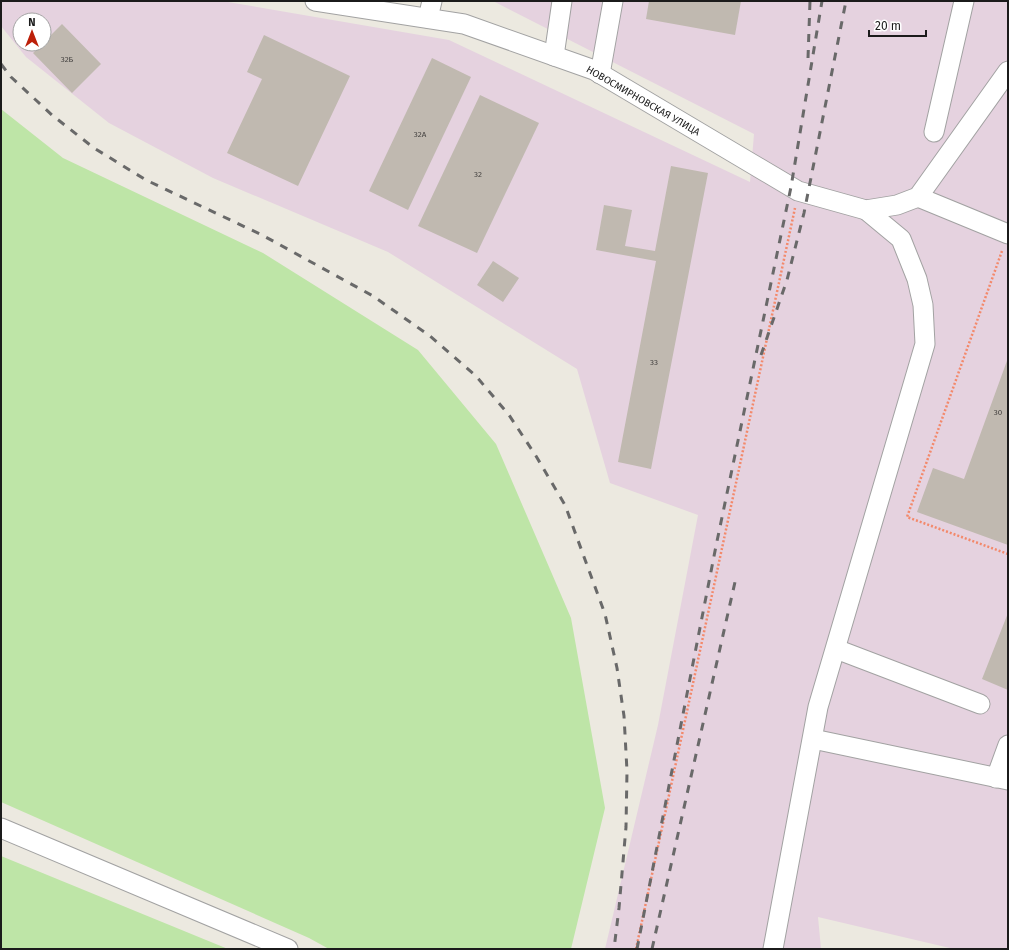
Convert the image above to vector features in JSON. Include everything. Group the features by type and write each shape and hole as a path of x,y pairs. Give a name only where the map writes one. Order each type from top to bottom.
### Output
{"street":[{"name":"НОВОСМИРНОВСКАЯ УЛИЦА","path":"315,1 430,10 464,24 594,70 798,191 866,210"},
{"path":"554,56 562,1"},
{"path":"600,74 613,1"},
{"path":"934,132 964,1"},
{"path":"866,210 897,205 918,197 1008,71"},
{"path":"918,197 1008,234"},
{"path":"773,949 818,707 925,344 923,305 917,279 900,239 866,210"},
{"path":"836,649 980,704"},
{"path":"813,739 1002,779 1008,745"},
{"path":"1,828 288,949"}],"path":[{"path":"636,949 798,191"},
{"path":"1008,234 907,517 1008,554"}],"shaded area":[{"path":"1,1 222,1 449,40 750,182 754,134 493,1 1008,1 1008,949 954,949 818,917 821,949 605,949 658,725 698,515 610,483 577,369 388,252 213,178 109,123 26,57 22,52 52,52 52,12 12,12 12,40 1,26"}],"green space":[{"path":"1,109 63,158 263,253 418,350 496,444 571,618 605,808 571,949 329,949 309,938 1,802"},
{"path":"1,856 228,949 1,949"}],"building":[{"path":"649,1 741,1 735,35 646,19"},
{"path":"62,24 101,64 72,93 33,53 52,52 52,34"},
{"path":"264,35 350,76 298,186 227,153 262,79 247,72"},
{"path":"432,58 471,77 408,210 369,191"},
{"path":"480,95 539,123 477,253 418,226"},
{"path":"671,166 708,173 651,469 618,462 656,261 596,250 604,205 632,210 625,246 655,251"},
{"path":"493,261 519,278 503,302 477,285"},
{"path":"1008,358 1008,545 917,512 933,468 964,479"},
{"path":"1008,613 1008,690 982,679"}],"railway":[{"path":"808,58 810,1"},
{"path":"637,949 716,546 791,187 822,1"},
{"path":"761,355 787,280 804,213 846,1"},
{"path":"1,64 11,77 52,115 94,148 146,180 262,235 373,296 430,336 476,376 509,415 536,456 565,505 605,614 617,668 624,716 627,771 626,827 614,949"},
{"path":"652,949 735,582"}]}
